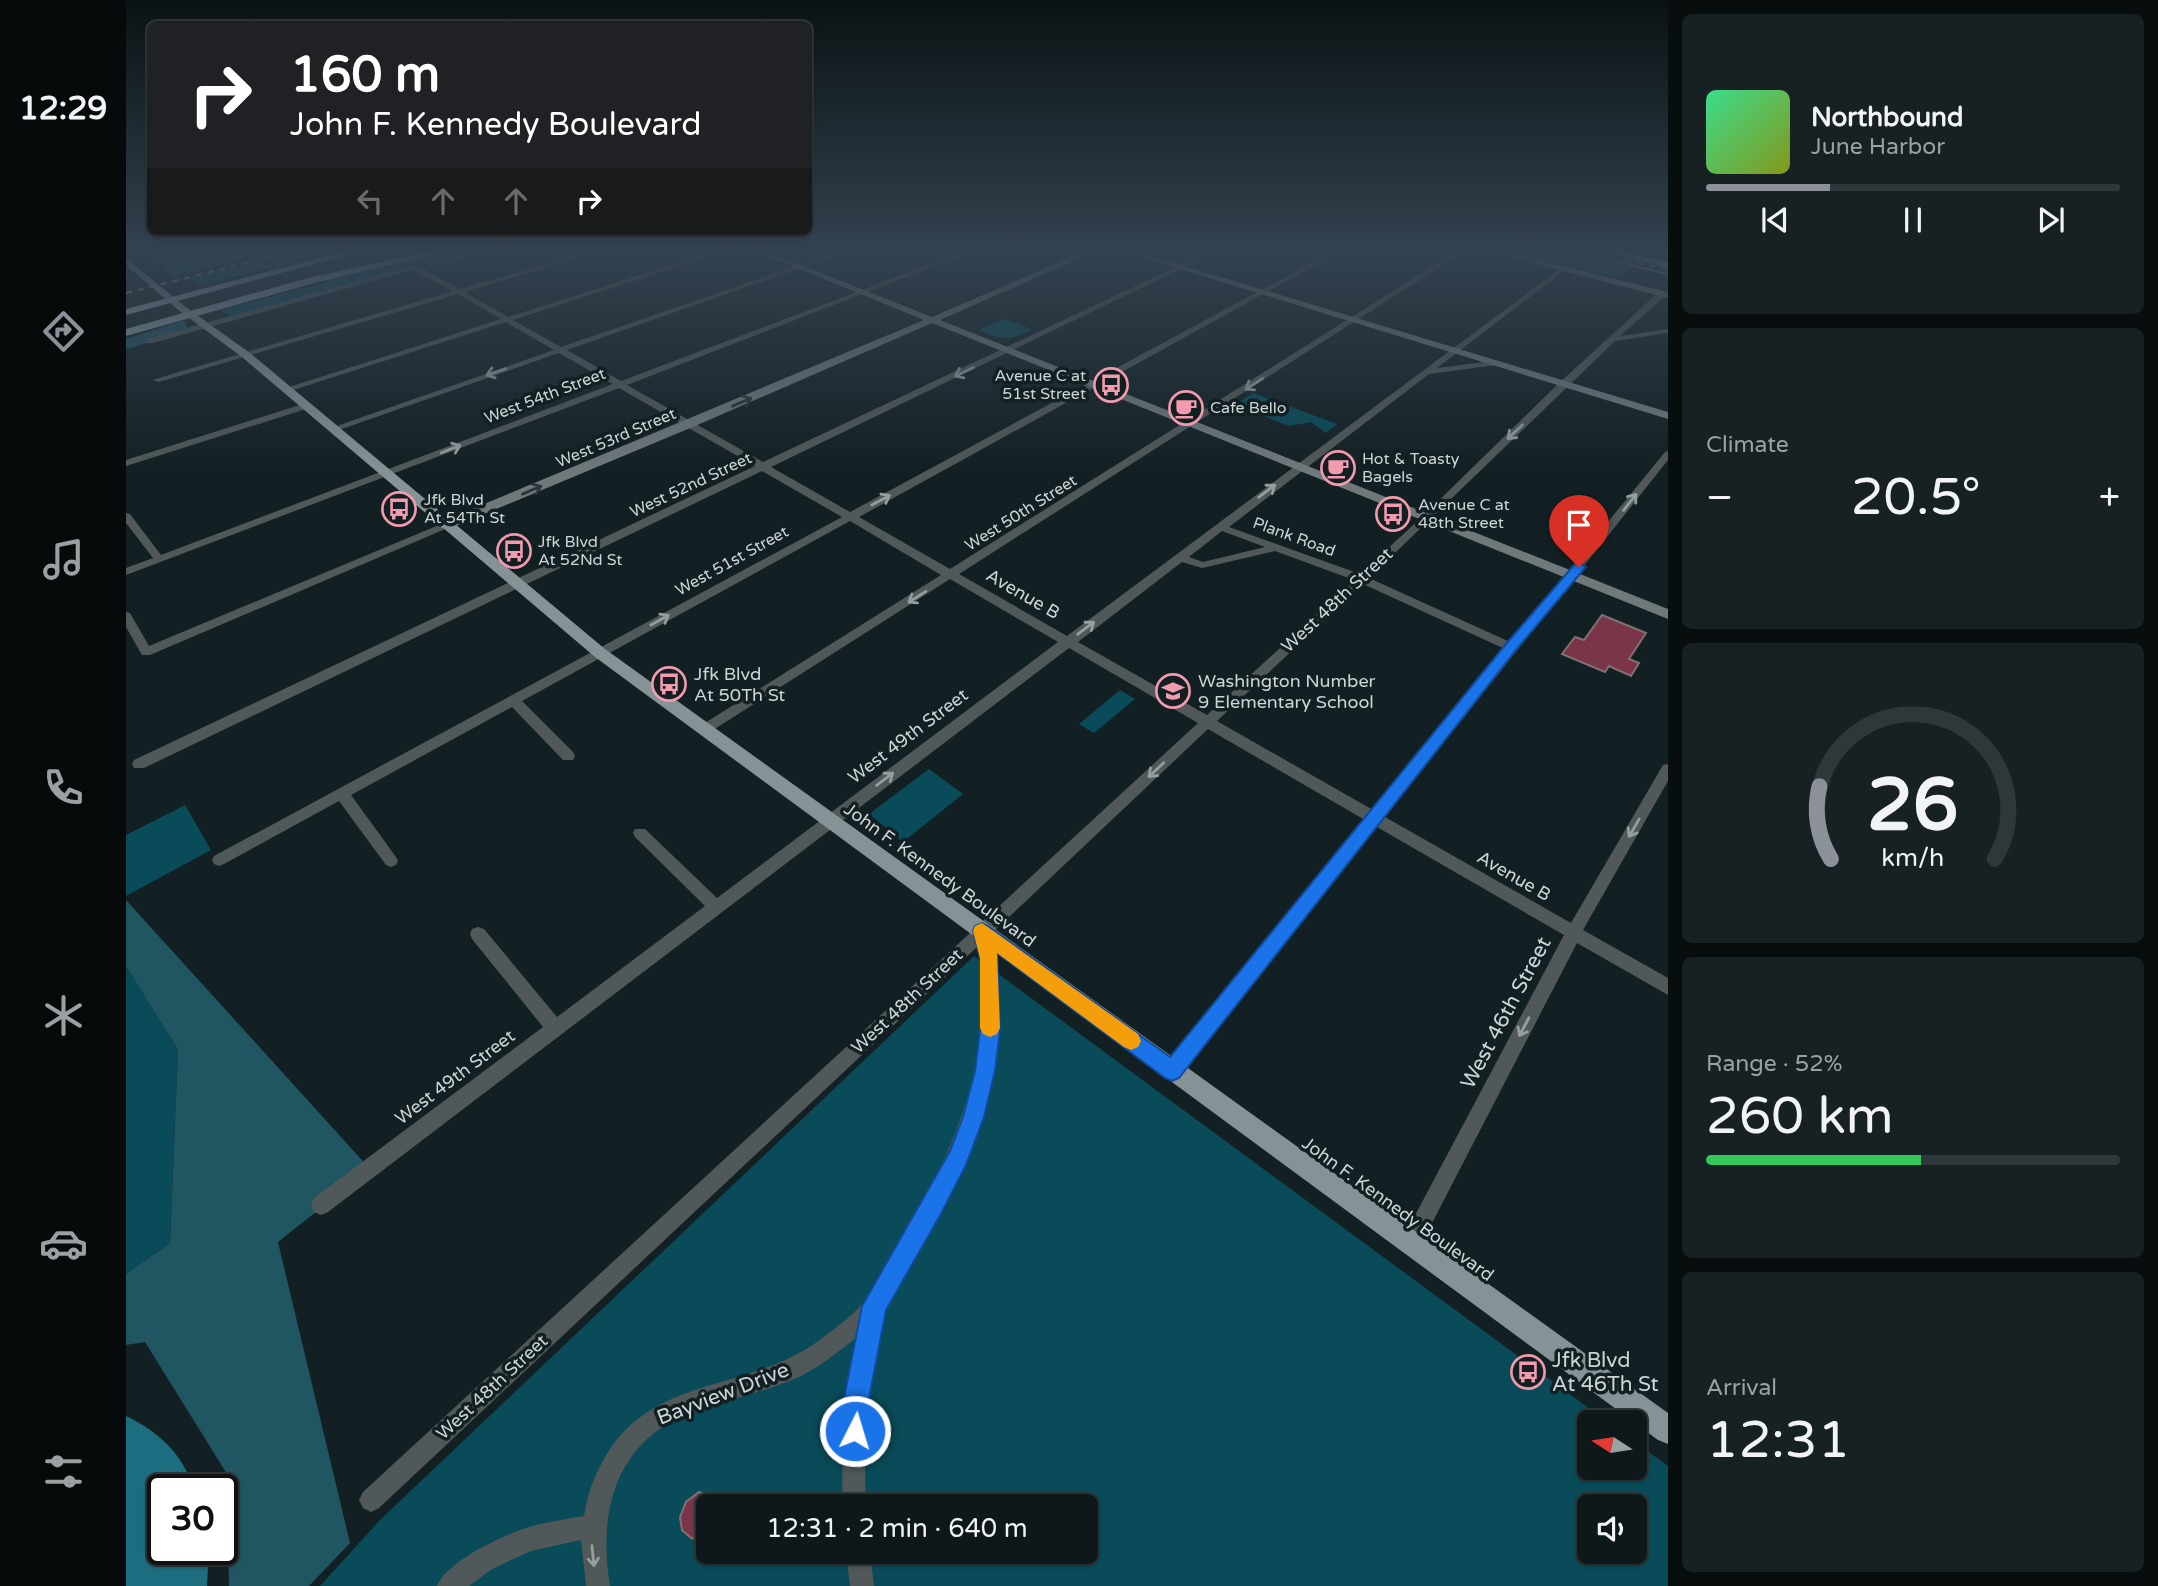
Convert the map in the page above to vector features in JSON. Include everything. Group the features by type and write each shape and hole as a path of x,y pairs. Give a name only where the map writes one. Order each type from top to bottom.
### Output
{"highway":[{"path":"126,331 151,323"}],"main road":[{"name":"John F. Kennedy Boulevard","path":"204,323 287,389 446,526 600,653 1410,1245 1668,1430"}],"street":[{"name":"Avenue B","path":"150,341 216,323"},
{"path":"156,380 355,323"},
{"path":"287,389 495,323"},
{"name":"Avenue B","path":"515,323 1668,987"},
{"path":"333,429 638,323"},
{"name":"West 54th Street","path":"126,572 780,323"},
{"name":"West 53rd Street","path":"126,616 146,652 691,424 923,323"},
{"path":"938,323 1668,614"},
{"name":"West 52nd Street","path":"139,765 1067,323"},
{"name":"West 51st Street","path":"219,860 1207,323"},
{"name":"West 50th Street","path":"705,729 1347,323"},
{"path":"1362,323 1668,416"},
{"name":"West 49th Street","path":"321,1205 1491,323"},
{"name":"West 48th Street","path":"371,1500 1359,578 1427,518 1563,384 1632,323"},
{"path":"1613,339 1668,331"},
{"path":"1424,372 1493,363"},
{"path":"126,463 306,406"},
{"path":"1172,1071 1668,454"},
{"path":"126,516 159,559"},
{"name":"Plank Road","path":"1220,527 1359,578 1511,647"},
{"path":"1179,557 1202,565 1277,547"},
{"path":"513,700 568,755"},
{"name":"West 46th Street","path":"1410,1245 1574,932 1668,769"},
{"path":"342,794 391,861"},
{"path":"640,833 716,907"},
{"path":"854,1494 853,1450 858,1393 874,1306 958,1158 973,1117 985,1071 990,1030 989,958 982,931"},
{"path":"478,934 555,1028"},
{"name":"Bayview Drive","path":"598,1586 592,1557 592,1526 597,1501 609,1471 629,1442 651,1419 682,1405 761,1381 807,1361 839,1339 874,1306"},
{"path":"449,1586 483,1560 529,1539 592,1526"},
{"path":"859,1564 862,1586"}],"shaded area":[{"path":"175,323 185,323 189,331 126,349 126,339"},
{"path":"995,323 1016,323 1033,329 1005,338 978,330"},
{"path":"1253,393 1337,424 1326,433 1311,422 1289,426 1235,405"},
{"path":"1120,690 1135,699 1094,733 1079,724"},
{"path":"929,769 963,794 903,842 869,814"},
{"path":"185,805 211,850 126,896 126,835"},
{"path":"126,900 370,1169 278,1242 350,1543 309,1586 229,1586 229,1565 238,1565 238,1474 227,1474 145,1342 126,1345 126,1274 170,1243 178,1050 126,966"},
{"path":"974,956 1591,1410 1577,1410 1577,1480 1647,1480 1647,1451 1668,1466 1668,1586 320,1586 380,1520"},
{"path":"126,966 178,1050 170,1243 126,1274"},
{"path":"126,1416 149,1429 168,1445 188,1474 147,1474 147,1565 208,1565 207,1586 126,1586"}],"building":[{"path":"1602,615 1646,633 1629,659 1639,663 1631,676 1609,666 1605,672 1562,654 1575,637 1584,640"},
{"path":"696,1494 696,1539 682,1530 680,1517 686,1502"}],"slow traffic":[{"path":"990,1028 989,958 982,931 1131,1041"}],"place":[{"name":"Avenue C at 51st Street","path":"1111,385"},
{"name":"Cafe Bello","path":"1186,408"},
{"name":"Hot & Toasty Bagels","path":"1338,468"},
{"name":"Jfk Blvd At 54Th St","path":"399,509"},
{"name":"Avenue C at 48th Street","path":"1393,514"},
{"name":"Jfk Blvd At 52Nd St","path":"514,551"},
{"name":"Jfk Blvd At 50Th St","path":"669,684"},
{"name":"Washington Number 9 Elementary School","path":"1173,691"},
{"name":"Jfk Blvd At 46Th St","path":"1528,1372"}],"route":[{"path":"855,1431 858,1393 874,1306 906,1254 958,1158 973,1117 985,1071 990,1030 990,981 989,958 982,931 1172,1071 1511,647 1579,567"}]}
